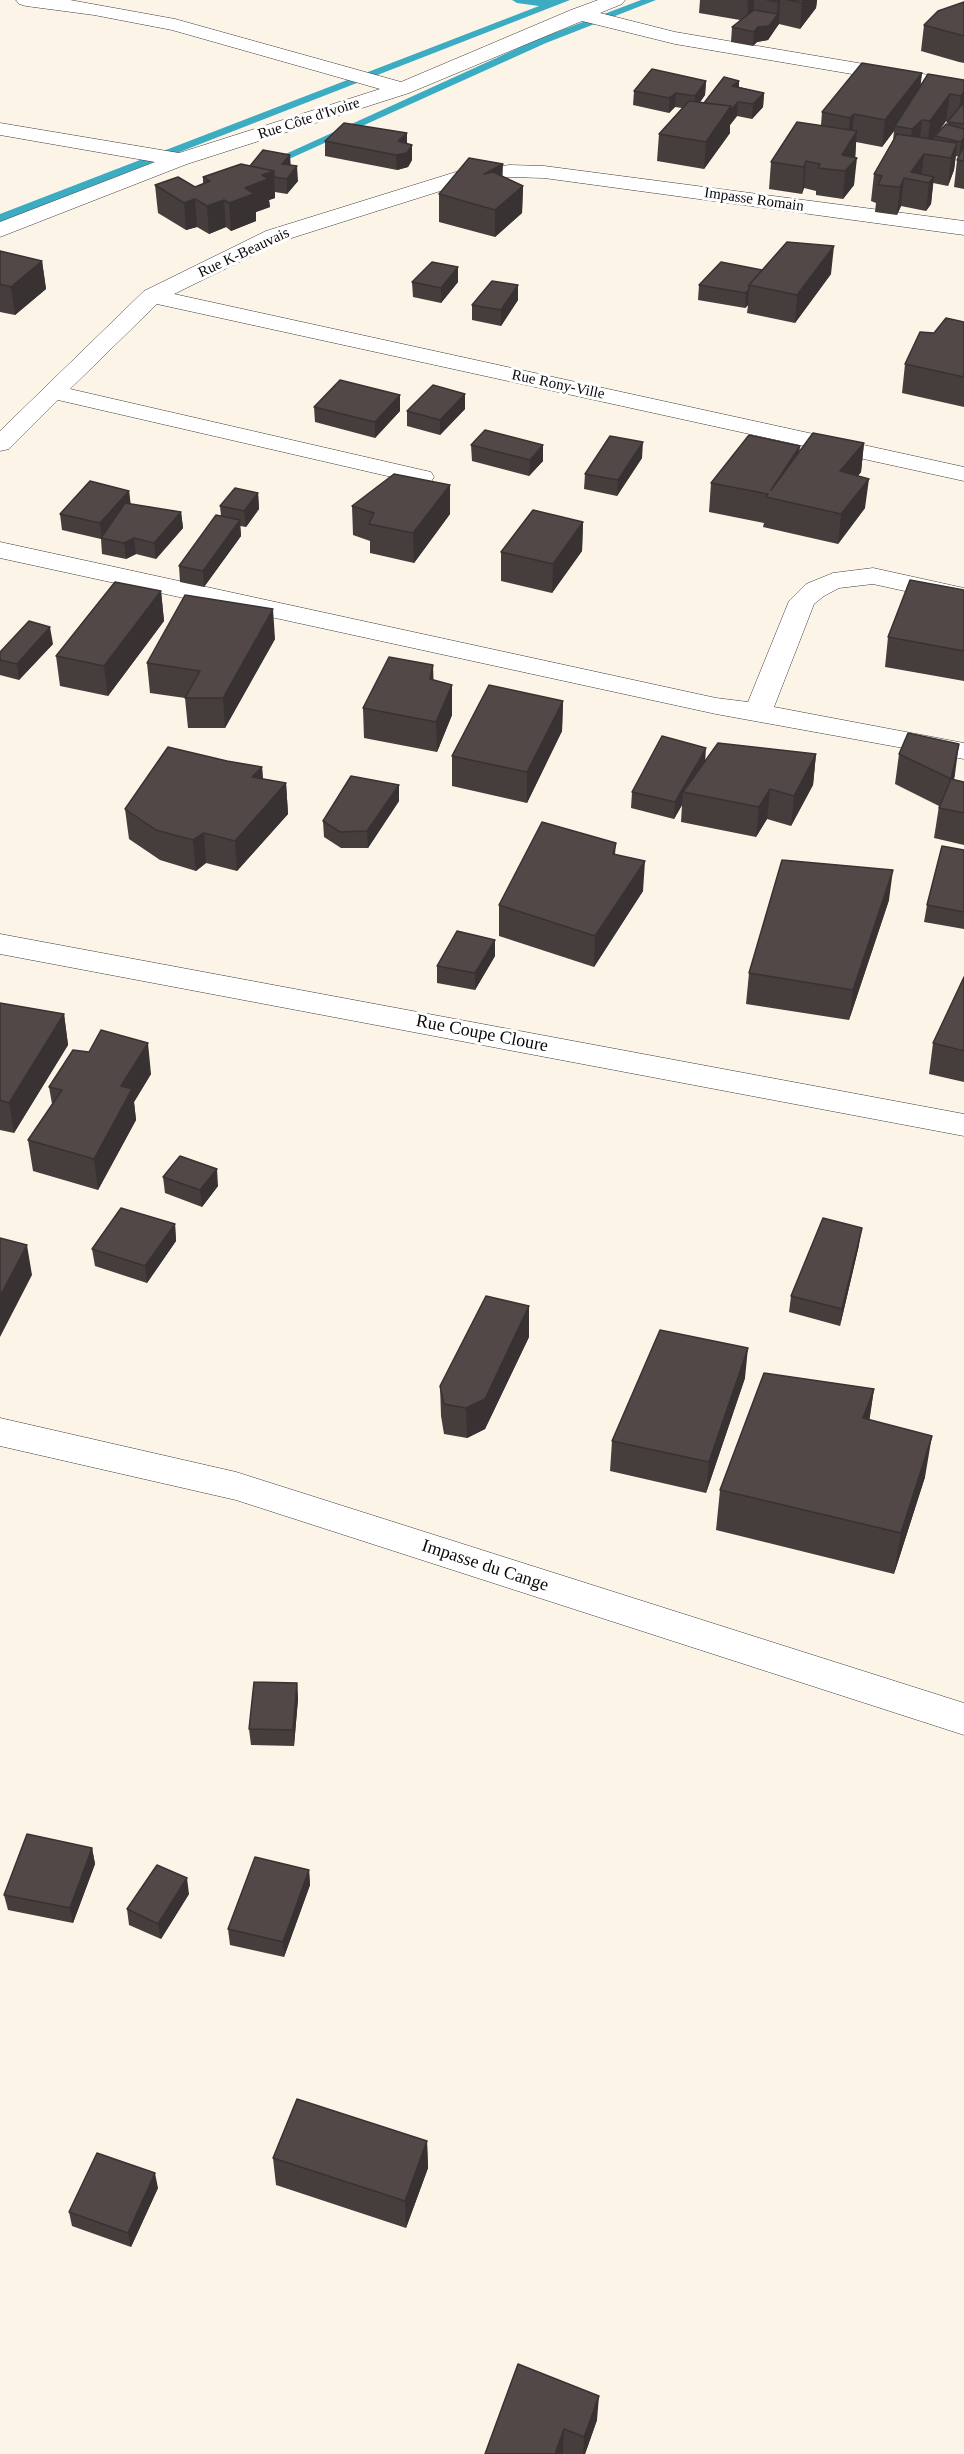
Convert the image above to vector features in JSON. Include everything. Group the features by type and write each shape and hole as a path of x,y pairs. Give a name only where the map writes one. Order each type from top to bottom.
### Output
{"street":[{"path":"26,0 94,9 175,25 402,89"},
{"name":"Rue Côte d'Ivoire","path":"0,230 180,160 402,89 615,0"},
{"path":"578,14 675,38 964,87"},
{"path":"0,129 180,160"},
{"name":"Rue K-Beauvais","path":"0,444 152,296 285,232 467,176 510,171 544,172"},
{"name":"Impasse Romain","path":"544,172 964,228"},
{"path":"0,217 24,221"},
{"name":"Rue Rony-Ville","path":"152,296 964,474"},
{"path":"53,392 422,477"},
{"path":"0,550 716,706 964,751"},
{"path":"758,712 802,601 815,590 833,580 873,576 964,596"},
{"name":"Rue Coupe Cloure","path":"0,944 964,1125"},
{"name":"Impasse du Cange","path":"0,1432 236,1486 964,1719"}],"building":[{"path":"788,0 804,0 802,3"},
{"path":"964,2 964,36 924,25 938,11"},
{"path":"754,10 778,14 769,26 758,27 754,32 732,27"},
{"path":"862,63 922,73 885,120 854,114 850,118 822,112"},
{"path":"652,69 706,81 695,96 676,93 669,98 634,91"},
{"path":"928,74 964,80 964,92 961,96 950,94 930,121 922,120 912,129 895,126"},
{"path":"724,77 739,81 732,86 764,93 753,104 738,102 731,110 731,106 704,103"},
{"path":"689,101 731,106 706,142 659,134"},
{"path":"964,103 964,124 947,122 959,108"},
{"path":"797,122 857,131 842,155 857,158 845,171 818,168 820,164 806,161 804,167 771,162"},
{"path":"344,123 407,133 398,141 412,145 407,153 396,155 325,141"},
{"path":"946,124 964,129 964,138 961,142 935,136"},
{"path":"897,134 957,143 951,158 924,154 911,172 934,177 929,183 904,178 900,187 878,185 882,176 874,174"},
{"path":"964,146 964,161 957,160"},
{"path":"263,150 290,155 282,164 297,166 287,179 274,177 274,171 250,166"},
{"path":"469,158 503,164 484,174 493,172 523,186 495,210 439,194"},
{"path":"241,164 274,171 262,175 268,179 245,188 254,194 229,203 224,200 207,206 195,199 184,203 155,185 178,177 195,187 210,181 203,177"},
{"path":"787,242 834,246 797,295 749,285"},
{"path":"0,251 42,261 11,287 0,284"},
{"path":"432,262 458,267 441,288 412,282"},
{"path":"721,262 762,270 749,285 746,293 699,285"},
{"path":"492,281 518,285 501,310 472,305"},
{"path":"946,318 964,322 964,377 905,364 920,332 934,333"},
{"path":"340,380 400,395 375,422 314,407"},
{"path":"433,385 465,394 440,420 407,411"},
{"path":"485,430 543,445 530,460 471,445"},
{"path":"813,433 864,443 840,471 869,479 841,514 766,497 768,494 711,483 749,435 800,446 771,490"},
{"path":"610,436 643,442 618,480 585,474"},
{"path":"394,474 450,485 413,533 369,524 374,513 352,506"},
{"path":"90,481 129,491 100,523 60,514"},
{"path":"235,488 258,493 244,511 220,506"},
{"path":"125,503 181,512 154,543 134,538 124,543 101,538"},
{"path":"533,510 583,522 553,564 501,552"},
{"path":"216,515 240,520 203,571 179,566"},
{"path":"910,580 964,590 964,651 888,637"},
{"path":"115,582 161,591 104,666 56,656"},
{"path":"185,595 273,609 223,698 185,698 200,671 147,663"},
{"path":"29,621 50,627 17,664 0,660 0,652"},
{"path":"389,657 433,665 430,679 452,685 436,722 363,708"},
{"path":"489,685 563,701 527,772 452,756"},
{"path":"908,733 959,744 951,779 899,754"},
{"path":"662,736 706,748 675,802 632,792"},
{"path":"718,743 816,754 794,796 770,789 759,807 683,792"},
{"path":"168,747 262,767 252,777 286,783 235,841 204,833 193,840 156,830 125,809"},
{"path":"351,776 399,785 367,831 340,832 323,821"},
{"path":"951,779 964,782 964,813 939,808"},
{"path":"542,822 616,843 613,854 645,861 595,936 499,905"},
{"path":"942,846 964,850 964,912 927,905"},
{"path":"782,860 893,870 853,990 749,973"},
{"path":"457,931 495,940 475,973 437,966"},
{"path":"964,977 964,1051 933,1043"},
{"path":"0,1003 64,1014 9,1103 0,1100"},
{"path":"101,1030 148,1043 121,1086 132,1089 94,1159 28,1140 62,1090 49,1087 73,1050 89,1052"},
{"path":"180,1156 217,1169 200,1190 163,1177"},
{"path":"121,1208 175,1224 145,1266 92,1249"},
{"path":"823,1218 862,1228 842,1309 791,1296"},
{"path":"0,1238 27,1245 0,1296"},
{"path":"486,1296 529,1306 485,1399 466,1408 444,1404 440,1386"},
{"path":"660,1330 748,1348 709,1462 612,1441"},
{"path":"764,1373 874,1389 863,1418 932,1436 901,1533 720,1490"},
{"path":"254,1682 297,1683 293,1730 249,1729"},
{"path":"27,1834 92,1848 70,1908 4,1895"},
{"path":"255,1857 309,1870 283,1942 228,1929"},
{"path":"157,1865 187,1878 158,1924 127,1909"},
{"path":"297,2099 427,2141 405,2201 273,2158"},
{"path":"97,2153 155,2173 128,2233 69,2212"},
{"path":"518,2364 599,2396 584,2437 564,2429 555,2454 485,2454"}],"waterway":[{"path":"517,0 551,5"},
{"path":"0,218 565,0"},
{"path":"285,157 542,41 651,0"}]}
